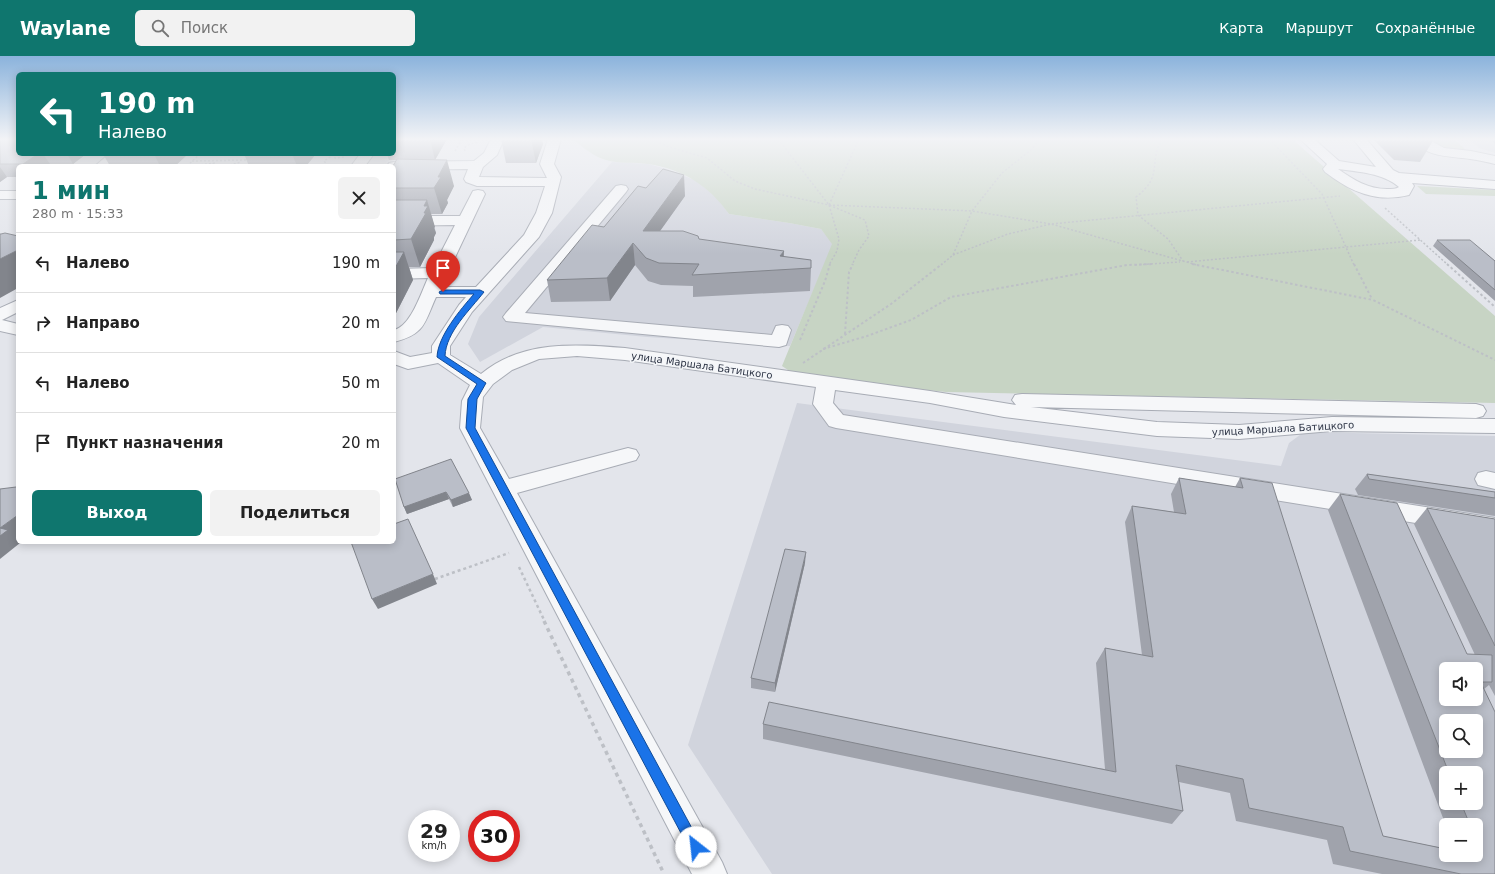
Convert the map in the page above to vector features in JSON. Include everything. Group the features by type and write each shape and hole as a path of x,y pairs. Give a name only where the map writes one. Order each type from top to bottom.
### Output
{"street":[{"path":"472,177 471,179 477,182 553,182"},
{"path":"441,357 441,346 464,309 531,237 544,213 554,177"},
{"path":"1340,177 1350,185 1368,193 1389,194 1404,192 1407,186 1396,177"},
{"path":"1397,177 1495,185"},
{"path":"620,189 512,317 780,341 782,330"},
{"path":"396,335 404,333 414,326 478,194"},
{"path":"0,204 10,195"},
{"path":"396,221 465,220"},
{"path":"396,274 439,273"},
{"path":"430,292 480,292"},
{"path":"9,324 16,309"},
{"path":"625,354 637,328"},
{"name":"улица Маршала Батицкого","path":"482,383 506,366 524,358 548,352 576,351 625,354 785,376 826,384 930,397 1004,410 1165,430 1239,432 1332,424 1495,426"},
{"path":"396,358 408,363 441,357 482,383 472,399 470,428 710,874"},
{"path":"826,384 823,404 836,421 1399,521 1495,527"},
{"name":"улица Маршала Батицкого","path":"930,397 1462,410 1495,413"},
{"path":"503,489 628,455"}],"path":[{"path":"730,177 735,181 755,190 829,205 972,211 1051,224 1184,262 1372,300 1495,360"},
{"path":"798,343 825,281 829,265 837,251 838,240 829,205 807,177"},
{"path":"829,205 842,177"},
{"path":"953,255 972,211 999,177"},
{"path":"1152,177 1150,185 1136,197 1138,214 1168,239 1184,262"},
{"path":"1306,177 1322,194 1345,247 1372,300"},
{"path":"785,376 891,304 953,255 1008,234 1051,224 1138,214 1368,193 1495,307"},
{"path":"829,205 864,220 869,236 859,250 849,272 845,335"},
{"path":"823,349 867,336 912,320 951,297 1014,284 1127,265 1184,262 1420,240"},
{"path":"435,578 509,554"},
{"path":"515,559 664,874"}],"shaded area":[{"path":"599,177 687,177 697,181 718,199 729,214 821,229 833,244 790,346 647,337 543,327 480,362 468,344 479,317"},
{"path":"797,403 1281,466 1289,443 1304,432 1495,436 1495,874 772,874 688,745"}],"green space":[{"path":"688,177 1336,177 1495,316 1495,403 946,392 797,376 782,366 832,244 821,229 729,214 713,195"},
{"path":"1417,186 1495,190 1495,196 1426,194"}],"building":[{"path":"396,177 441,177 434,188 396,188"},
{"path":"656,177 682,177 643,231 683,231 698,236 699,239 784,251 780,256 811,260 811,268 692,275 699,264 659,263 646,258 633,243 607,278 547,280 592,225 604,227 638,186 646,188"},
{"path":"396,200 427,200 424,206 428,206 424,213 426,213 411,239 396,240"},
{"path":"5,233 16,236 16,251 0,259 0,234"},
{"path":"1437,240 1470,240 1495,261 1495,290"},
{"path":"396,252 404,252 396,266"},
{"path":"451,459 469,493 451,500 446,492 404,507 396,479"},
{"path":"1367,474 1495,492 1495,498 1369,479"},
{"path":"1179,478 1243,488 1240,478 1272,483 1383,836 1439,848 1439,862 1483,862 1483,818 1467,818 1464,810 1483,810 1483,766 1446,766 1443,758 1483,758 1483,714 1439,714 1439,747 1340,494 1397,503 1467,654 1492,655 1492,682 1483,682 1483,662 1439,662 1439,706 1483,706 1483,687 1495,712 1495,874 1461,874 1350,851 1343,827 1249,808 1243,779 1176,765 1183,811 763,724 769,702 1116,772 1105,648 1153,657 1132,506 1186,514"},
{"path":"16,487 16,516 0,528 0,489"},
{"path":"1427,508 1495,519 1495,646"},
{"path":"408,519 433,574 372,599 352,544 396,544 396,523"},
{"path":"0,528 8,530 0,536"},
{"path":"785,549 806,552 775,683 751,678"}],"route":[{"path":"443,292 480,292 464,309 441,346 441,357 482,383 472,399 470,428 652,768 696,847"}]}
